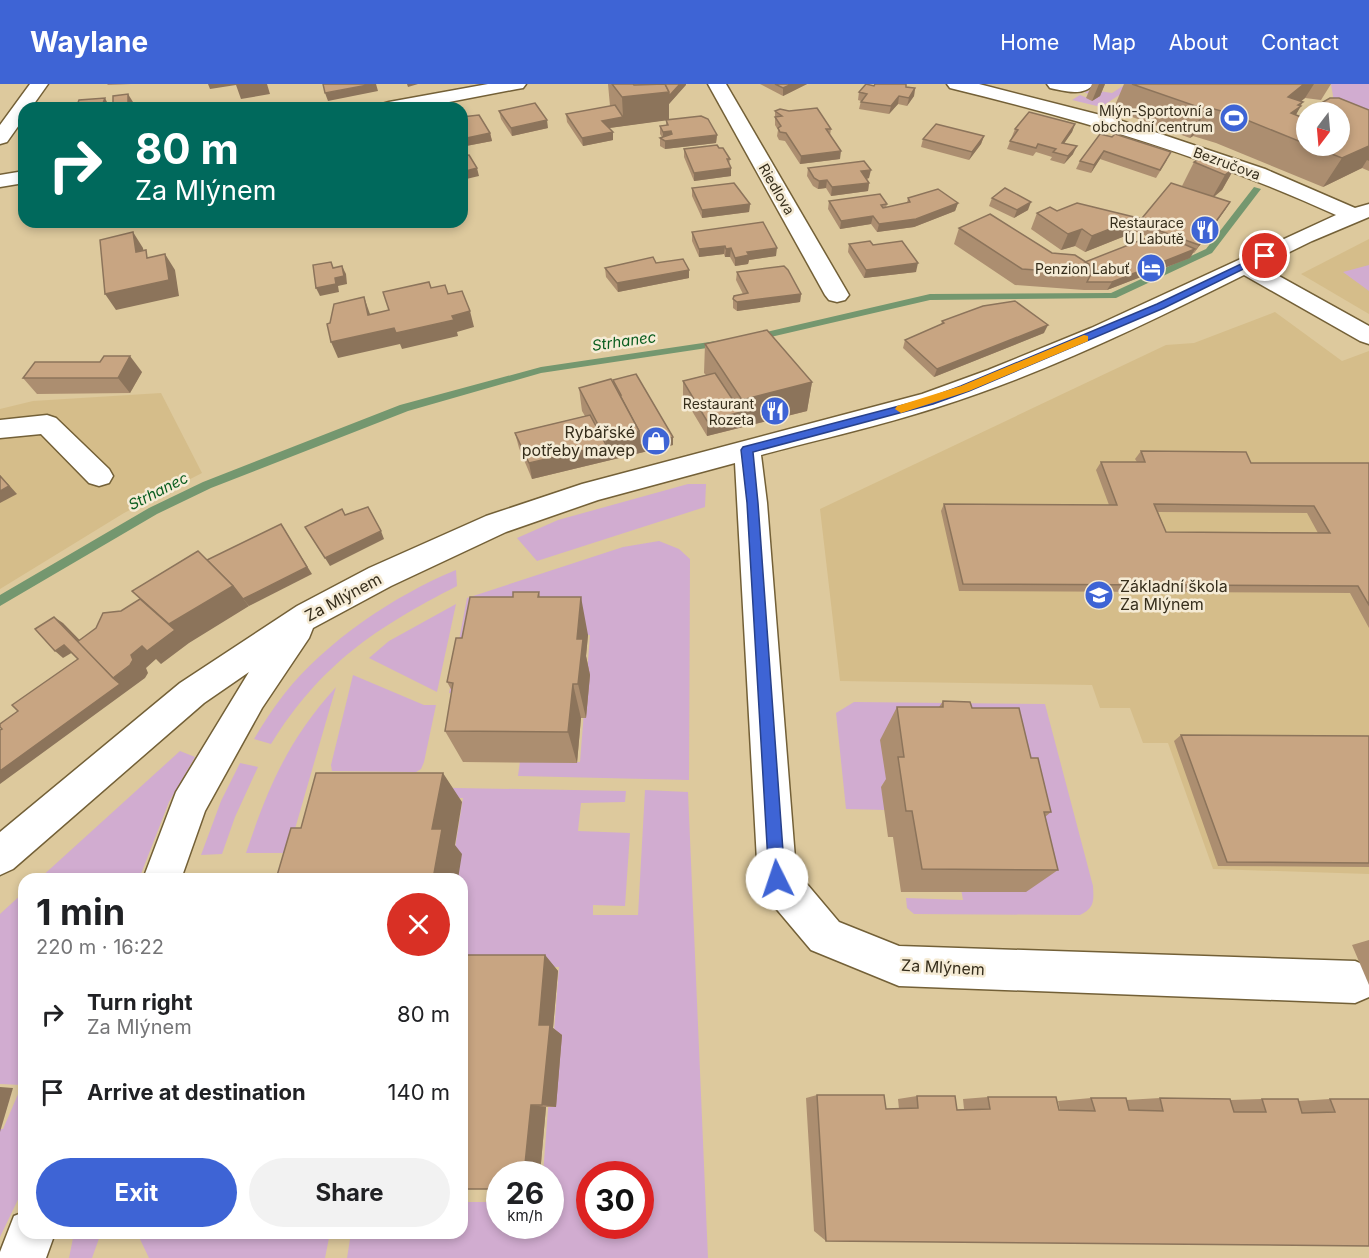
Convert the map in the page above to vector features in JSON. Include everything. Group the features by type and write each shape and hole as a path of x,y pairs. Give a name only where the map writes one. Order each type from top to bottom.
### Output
{"street":[{"path":"26,102 39,84"},
{"path":"421,102 517,84"},
{"name":"Riedlova","path":"717,84 837,295"},
{"name":"Bezručova","path":"957,84 1055,108 1154,137 1361,213"},
{"path":"1055,108 1071,85"},
{"path":"0,138 18,113"},
{"path":"0,181 18,178"},
{"name":"Za Mlýnem","path":"0,856 192,693 308,615 380,577 496,524 592,491 929,401 965,389 1160,306 1361,213"},
{"path":"1245,266 1369,336"},
{"path":"0,429 47,424 99,476"},
{"name":"Za Mlýnem","path":"747,450 753,503 777,879 825,936 899,966 1355,982"},
{"path":"164,873 189,804 250,698 308,615"},
{"path":"22,1258 29,1239"}],"shaded area":[{"path":"1126,84 1136,84 1101,107 1072,100 1080,95 1087,98 1091,95 1084,92 1092,90 1112,93"},
{"path":"1331,84 1369,84 1369,109 1350,108 1350,102 1344,102 1348,101 1334,102"},
{"path":"1369,239 1369,314 1301,274"},
{"path":"1369,265 1369,291 1343,272"},
{"name":"Základní škola Za Mlýnem","path":"1275,312 1342,361 1369,351 1369,874 1213,869 1168,743 1143,743 1130,708 1100,708 1092,685 840,681 820,509 1166,345 1194,343"},
{"path":"161,393 202,473 124,513 0,589 0,409 33,401"},
{"path":"688,484 706,484 705,507 537,561 517,538 558,520"},
{"path":"659,541 679,549 690,559 689,780 518,776 520,761 580,762 590,635 487,633 471,693 449,693 467,598 623,547"},
{"path":"456,570 457,586 375,633 330,670 290,716 271,744 254,739 285,693 341,638 385,607"},
{"path":"456,604 437,692 369,658 389,641"},
{"path":"353,675 424,705 436,705 421,769 416,772 332,771 331,765"},
{"path":"336,687 288,853 246,853 271,785 281,765 305,726"},
{"path":"854,702 1045,704 1093,886 1091,907 1080,915 914,914 907,908 906,898 963,900 961,889 889,784 882,784 886,810 846,809 836,713"},
{"path":"180,751 195,757 169,802 141,873 46,873"},
{"path":"240,763 258,767 235,817 222,854 201,855 221,801"},
{"path":"404,787 626,791 625,802 581,803 578,831 630,833 625,906 593,905 593,915 638,915 645,790 688,792 708,1258 347,1258 350,1239 468,1239 468,1202 486,1202 486,1239 564,1239 564,1161 544,1161 559,967 468,966 468,873 451,873 463,798 402,798"},
{"path":"18,898 18,1085 0,1084 0,914"},
{"path":"18,1094 18,1200 0,1237 0,1129 3,1129"},
{"path":"73,1239 99,1239 92,1258 69,1258"},
{"path":"140,1239 329,1239 325,1258 149,1258"}],"building":[{"path":"323,84 373,84 325,93"},
{"path":"612,84 665,84 669,92 622,97"},
{"path":"665,84 680,84 669,96"},
{"path":"775,84 792,84 783,88"},
{"path":"866,84 874,86 875,84 906,84 906,87 915,88 909,98 899,96 891,106 861,102 867,94 859,92"},
{"path":"1132,84 1304,84 1288,97 1303,102 1296,102 1296,110 1291,113 1296,115 1296,140 1232,114 1207,107 1204,109"},
{"path":"128,94 128,102 113,102 113,96"},
{"path":"105,98 103,102 78,102 79,100"},
{"path":"1330,98 1339,98 1349,102 1323,102"},
{"path":"1350,102 1369,110 1369,146 1350,154"},
{"path":"535,103 547,120 511,128 499,111"},
{"path":"615,105 623,117 602,121 613,132 582,138 566,114"},
{"path":"817,108 831,129 826,129 841,151 801,156 786,133 780,132 778,128 781,126 775,117 782,116 775,111"},
{"path":"1029,112 1075,124 1062,143 1077,146 1068,156 1053,152 1056,149 1038,144 1036,148 1010,141 1018,130 1015,129"},
{"path":"479,115 490,133 468,138 468,116"},
{"path":"701,116 708,119 717,135 665,141 660,138 672,134 671,131 663,132 660,126 668,125 666,120"},
{"path":"936,124 984,136 972,152 923,139"},
{"path":"1100,134 1112,137 1115,134 1171,152 1160,170 1104,151 1094,165 1080,161"},
{"path":"717,145 723,148 730,159 727,159 731,168 694,173 684,149"},
{"path":"469,155 477,168 468,170"},
{"path":"1205,155 1235,167 1225,175 1194,162"},
{"path":"864,161 871,170 861,171 869,183 832,187 827,180 819,181 814,178 808,168"},
{"path":"734,183 750,204 702,210 692,188"},
{"path":"1171,183 1230,202 1199,245 1138,223"},
{"path":"1005,188 1031,202 1017,210 992,198"},
{"path":"938,189 958,203 916,219 879,224 873,216 841,221 829,201 880,194 887,204 881,205 883,208 910,202 908,198"},
{"path":"1077,203 1138,218 1092,236 1082,229 1068,234 1037,213 1050,207 1057,211"},
{"path":"990,214 1052,253 1075,255 1089,264 1091,274 1022,269 959,228"},
{"path":"763,222 777,248 747,252 749,255 735,258 731,248 726,249 725,246 699,249 692,232"},
{"path":"133,232 136,252 146,250 147,258 165,254 169,280 105,294 100,240"},
{"path":"1159,233 1195,249 1112,282 1087,282 1091,274 1089,264 1085,262"},
{"path":"870,241 873,245 902,241 918,263 866,270 849,244"},
{"path":"653,257 656,263 683,259 689,270 617,283 605,268"},
{"path":"331,262 333,268 342,266 344,276 335,278 336,284 316,288 313,265"},
{"path":"784,266 801,294 737,302 733,299 734,296 748,293 737,272"},
{"path":"429,282 431,288 445,285 448,294 462,291 470,311 452,316 454,320 396,333 394,328 331,342 327,324 330,323 334,304 364,297 368,315 389,310 383,292"},
{"path":"1015,301 1048,325 937,369 905,340 944,323 942,321 983,306"},
{"path":"767,330 812,382 742,400 705,344"},
{"path":"104,356 130,356 118,378 23,378 35,362 100,362"},
{"path":"715,373 741,412 707,421 683,381"},
{"path":"636,374 673,437 640,445 639,431 613,380"},
{"path":"611,379 639,431 605,438 579,388"},
{"path":"590,415 606,445 529,463 515,433"},
{"path":"1141,451 1246,452 1251,463 1369,463 1369,605 1358,586 963,584 944,504 1117,505 1101,462 1145,462","holes":["1154,504 1314,506 1330,533 1166,532"]},
{"path":"0,476 9,486 0,491"},
{"path":"368,507 381,531 325,558 305,527 342,509 345,515"},
{"path":"281,524 307,567 243,599 207,560"},
{"path":"198,551 233,586 169,624 132,591"},
{"path":"513,592 539,592 538,597 581,597 577,639 583,639 578,684 573,684 568,732 445,731 453,683 447,682 456,638 462,638 470,597 513,597"},
{"path":"140,599 175,630 147,651 142,646 131,655 133,660 130,665 113,678 77,642 96,628 103,613 121,611"},
{"path":"54,617 120,684 0,771 0,730 2,729 0,724 18,711 12,705 78,659 64,645 55,651 35,629"},
{"path":"943,701 970,702 972,708 1019,708 1031,758 1038,758 1051,812 1044,812 1058,870 922,869 912,811 906,811 898,757 904,757 897,707 943,707"},
{"path":"1181,735 1369,736 1369,863 1227,862"},
{"path":"316,773 443,773 432,829 442,829 434,873 278,873 291,828 301,828"},
{"path":"468,955 545,955 539,1025 550,1025 542,1105 531,1105 525,1161 486,1161 486,1189 468,1189"},
{"path":"817,1095 884,1095 886,1109 918,1108 917,1096 955,1096 957,1110 990,1109 988,1097 1056,1097 1059,1110 1095,1111 1091,1098 1126,1098 1129,1110 1163,1111 1160,1098 1230,1099 1234,1112 1266,1112 1262,1099 1298,1099 1302,1113 1335,1112 1330,1099 1369,1099 1369,1246 826,1241"}],"waterway":[{"name":"Strhanec","path":"753,338 930,297 1113,296 1209,251 1257,189"},
{"name":"Strhanec","path":"0,601 153,511 207,485 404,408 541,370 723,343"}],"slow traffic":[{"path":"901,409 965,389 1084,338"}],"place":[{"name":"Mlýn-Sportovní a obchodní centrum","path":"1234,118"},
{"name":"Restaurace U Labutě","path":"1205,230"},
{"name":"Penzion Labuť","path":"1151,268"},
{"name":"Restaurant Rozeta","path":"775,411"},
{"name":"Rybářské potřeby mavep","path":"656,441"},
{"name":"Základní škola Za Mlýnem","path":"1099,595"}],"route":[{"path":"777,879 753,503 747,450 929,401 965,389 1160,306 1265,256"}]}
